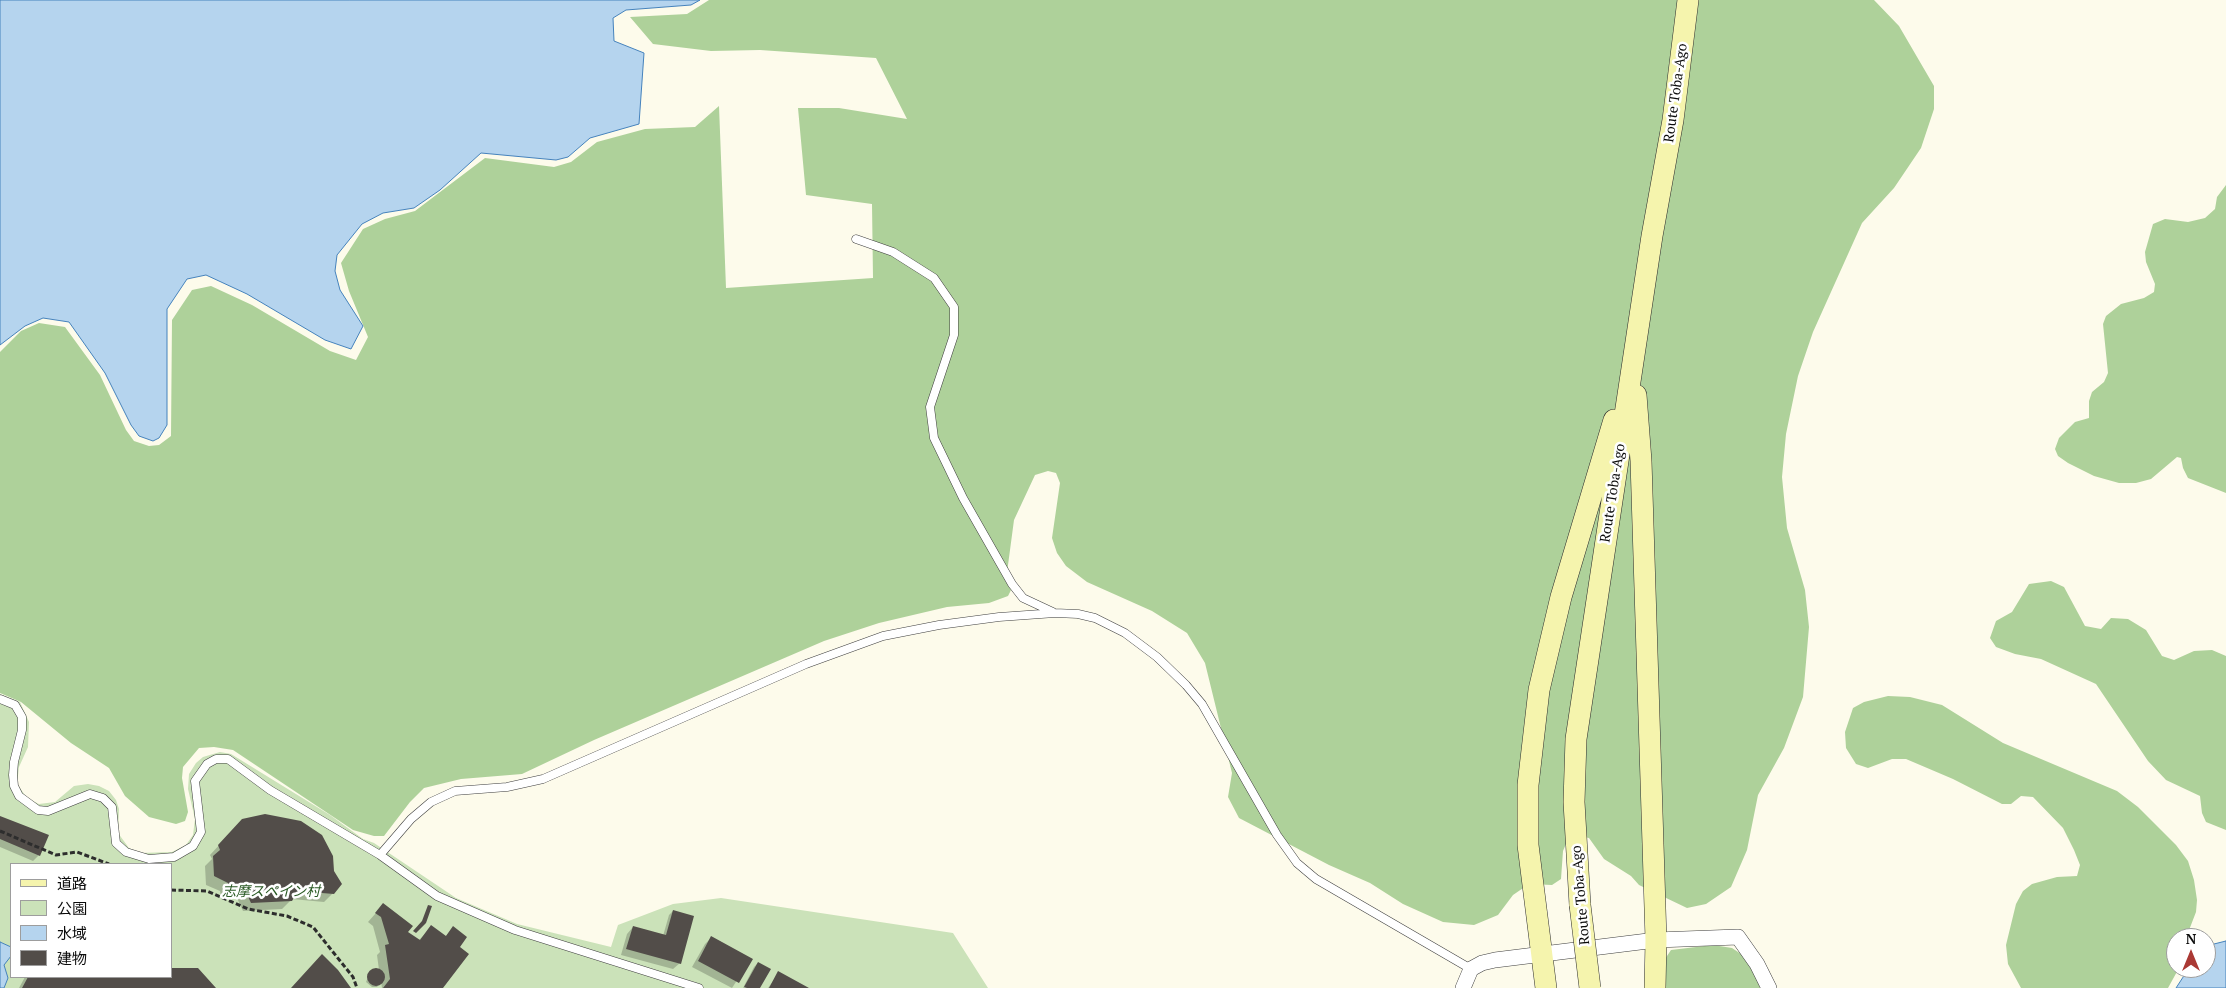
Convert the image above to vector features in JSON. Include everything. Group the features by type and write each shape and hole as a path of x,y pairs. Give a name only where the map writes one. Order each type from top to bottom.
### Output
{"main road":[{"name":"Route Toba-Ago","path":"1590,988 1580,905 1574,802 1576,739 1652,236 1673,120 1688,0"},
{"path":"1634,358 1641,461 1656,940 1655,988"},
{"path":"1546,988 1528,845 1528,785 1539,690 1561,597 1597,471 1634,358"}],"street":[{"path":"1463,988 1471,969 1482,963 1495,960 1656,940 1738,937 1757,964 1769,988"}],"lane":[{"path":"856,239 894,252 934,278 954,307 954,335 930,407 934,438 963,498 1012,584 1023,598 1055,613"},
{"path":"380,855 418,814 432,802 455,792 507,787 543,779 806,664 883,636 956,623 1055,613 1078,614 1095,618 1125,633 1157,657 1186,685 1202,704 1277,835 1297,863 1316,878 1471,969"},
{"path":"0,698 15,706 22,717 22,730 14,762 13,775 14,786 19,796 38,810 48,811 90,794 103,798 112,807 116,843 126,852 149,859 174,857 193,846 201,832 195,781 206,764 216,759 228,760 238,764 270,790 380,855 437,896 515,930 699,988"}],"path":[{"path":"0,831 56,855 77,852 105,863"},
{"path":"172,890 206,891 248,909 287,916 313,927 353,977 357,988"}],"green space":[{"path":"709,0 1874,0 1899,26 1934,86 1934,109 1921,148 1894,188 1862,223 1813,332 1798,376 1786,434 1782,477 1787,528 1805,590 1809,627 1803,697 1784,748 1758,795 1747,850 1731,887 1706,904 1687,908 1639,885 1631,876 1604,859 1589,838 1579,836 1568,839 1563,851 1561,879 1552,885 1529,884 1513,895 1498,915 1474,925 1443,922 1403,904 1370,883 1329,865 1239,818 1228,797 1232,773 1205,663 1187,633 1152,611 1087,582 1066,566 1057,553 1052,538 1060,483 1056,473 1048,471 1035,475 1014,520 1006,580 1011,590 1008,596 989,603 947,607 879,623 824,641 594,740 522,774 461,779 424,788 410,802 384,836 374,836 353,830 233,750 214,747 199,748 183,767 182,778 188,812 185,821 176,824 149,817 125,796 109,768 71,743 21,702 0,693 0,352 21,331 39,323 65,327 100,375 126,430 134,441 149,446 159,445 171,436 172,320 192,290 211,286 252,305 330,351 356,360 368,337 349,291 341,263 363,229 385,219 415,211 485,158 554,167 571,162 597,142 645,129 695,127 719,106 726,288 873,278 872,204 806,195 798,108 839,108 907,119 876,58 760,50 711,51 653,44 630,17 687,14"},
{"path":"2226,185 2226,493 2188,478 2181,458 2177,457 2151,479 2136,483 2119,483 2094,476 2068,463 2058,456 2055,449 2059,438 2075,422 2089,418 2089,401 2092,392 2104,382 2108,373 2103,324 2106,316 2121,304 2144,298 2154,292 2155,284 2146,262 2145,252 2153,224 2165,219 2188,222 2205,218 2215,209 2217,197"},
{"path":"2051,581 2064,587 2085,626 2101,629 2111,618 2128,619 2146,630 2162,656 2174,660 2194,651 2212,650 2226,656 2226,830 2206,822 2202,813 2200,796 2166,780 2148,761 2096,684 2041,659 2015,654 1996,647 1990,638 1996,621 2012,612 2029,584"},
{"name":"志摩スペイン村","path":"0,694 20,702 29,722 28,747 19,767 17,784 27,798 39,804 55,802 74,786 88,784 99,786 109,791 116,800 119,809 118,833 129,848 140,853 172,852 186,845 193,835 195,819 188,789 189,774 196,763 203,757 220,752 231,754 330,815 363,839 374,843 456,898 517,924 611,947 618,925 673,904 721,898 953,933 988,988 0,988"},
{"path":"1888,696 1910,697 1942,705 2003,743 2117,791 2138,807 2176,845 2188,861 2194,880 2197,900 2196,912 2190,928 2166,928 2166,978 2174,978 2168,988 2021,988 2008,964 2006,945 2016,904 2023,891 2032,884 2057,877 2077,876 2080,865 2063,828 2033,797 2021,796 2011,804 2002,804 1953,779 1906,759 1892,759 1868,768 1856,764 1846,748 1845,732 1853,708 1864,702"},
{"path":"1713,945 1732,948 1747,958 1758,973 1760,988 1664,988 1665,959 1671,950"}],"water":[{"path":"0,0 700,0 691,5 626,10 613,18 614,41 644,53 639,124 590,138 568,157 556,160 481,153 440,190 414,208 383,213 362,224 337,255 335,271 340,290 363,326 351,349 325,340 247,294 206,275 187,279 167,309 167,425 159,438 153,441 139,436 131,425 105,373 69,322 43,318 25,326 0,345"},
{"path":"2226,941 2226,988 2176,988 2182,978 2216,978 2216,944"},
{"path":"0,942 10,947 10,957 4,965 8,978 4,988 0,988"}],"building":[{"path":"265,814 301,821 322,835 333,856 334,871 342,884 334,894 298,891 292,901 251,903 245,890 229,889 228,883 214,876 213,856 220,850 218,845 242,819"},
{"path":"0,816 49,835 40,856 0,839"},
{"path":"383,903 413,926 408,932 420,940 431,925 446,936 453,926 467,937 460,947 469,954 443,988 383,988 390,979 385,945 389,944 381,917 375,913"},
{"path":"428,905 432,906 426,923 416,933 413,931 422,921"},
{"path":"673,910 694,916 681,964 626,949 633,926 666,935"},
{"path":"711,936 753,959 739,983 698,961"},
{"path":"322,954 338,970 351,988 291,988"},
{"path":"758,962 771,969 760,988 744,987"},
{"path":"172,968 198,968 216,988 22,988 27,978 172,978"},
{"path":"376,968 382,971 385,977 382,983 376,986 370,983 367,977 370,971"},
{"path":"778,971 809,988 769,988"}]}
